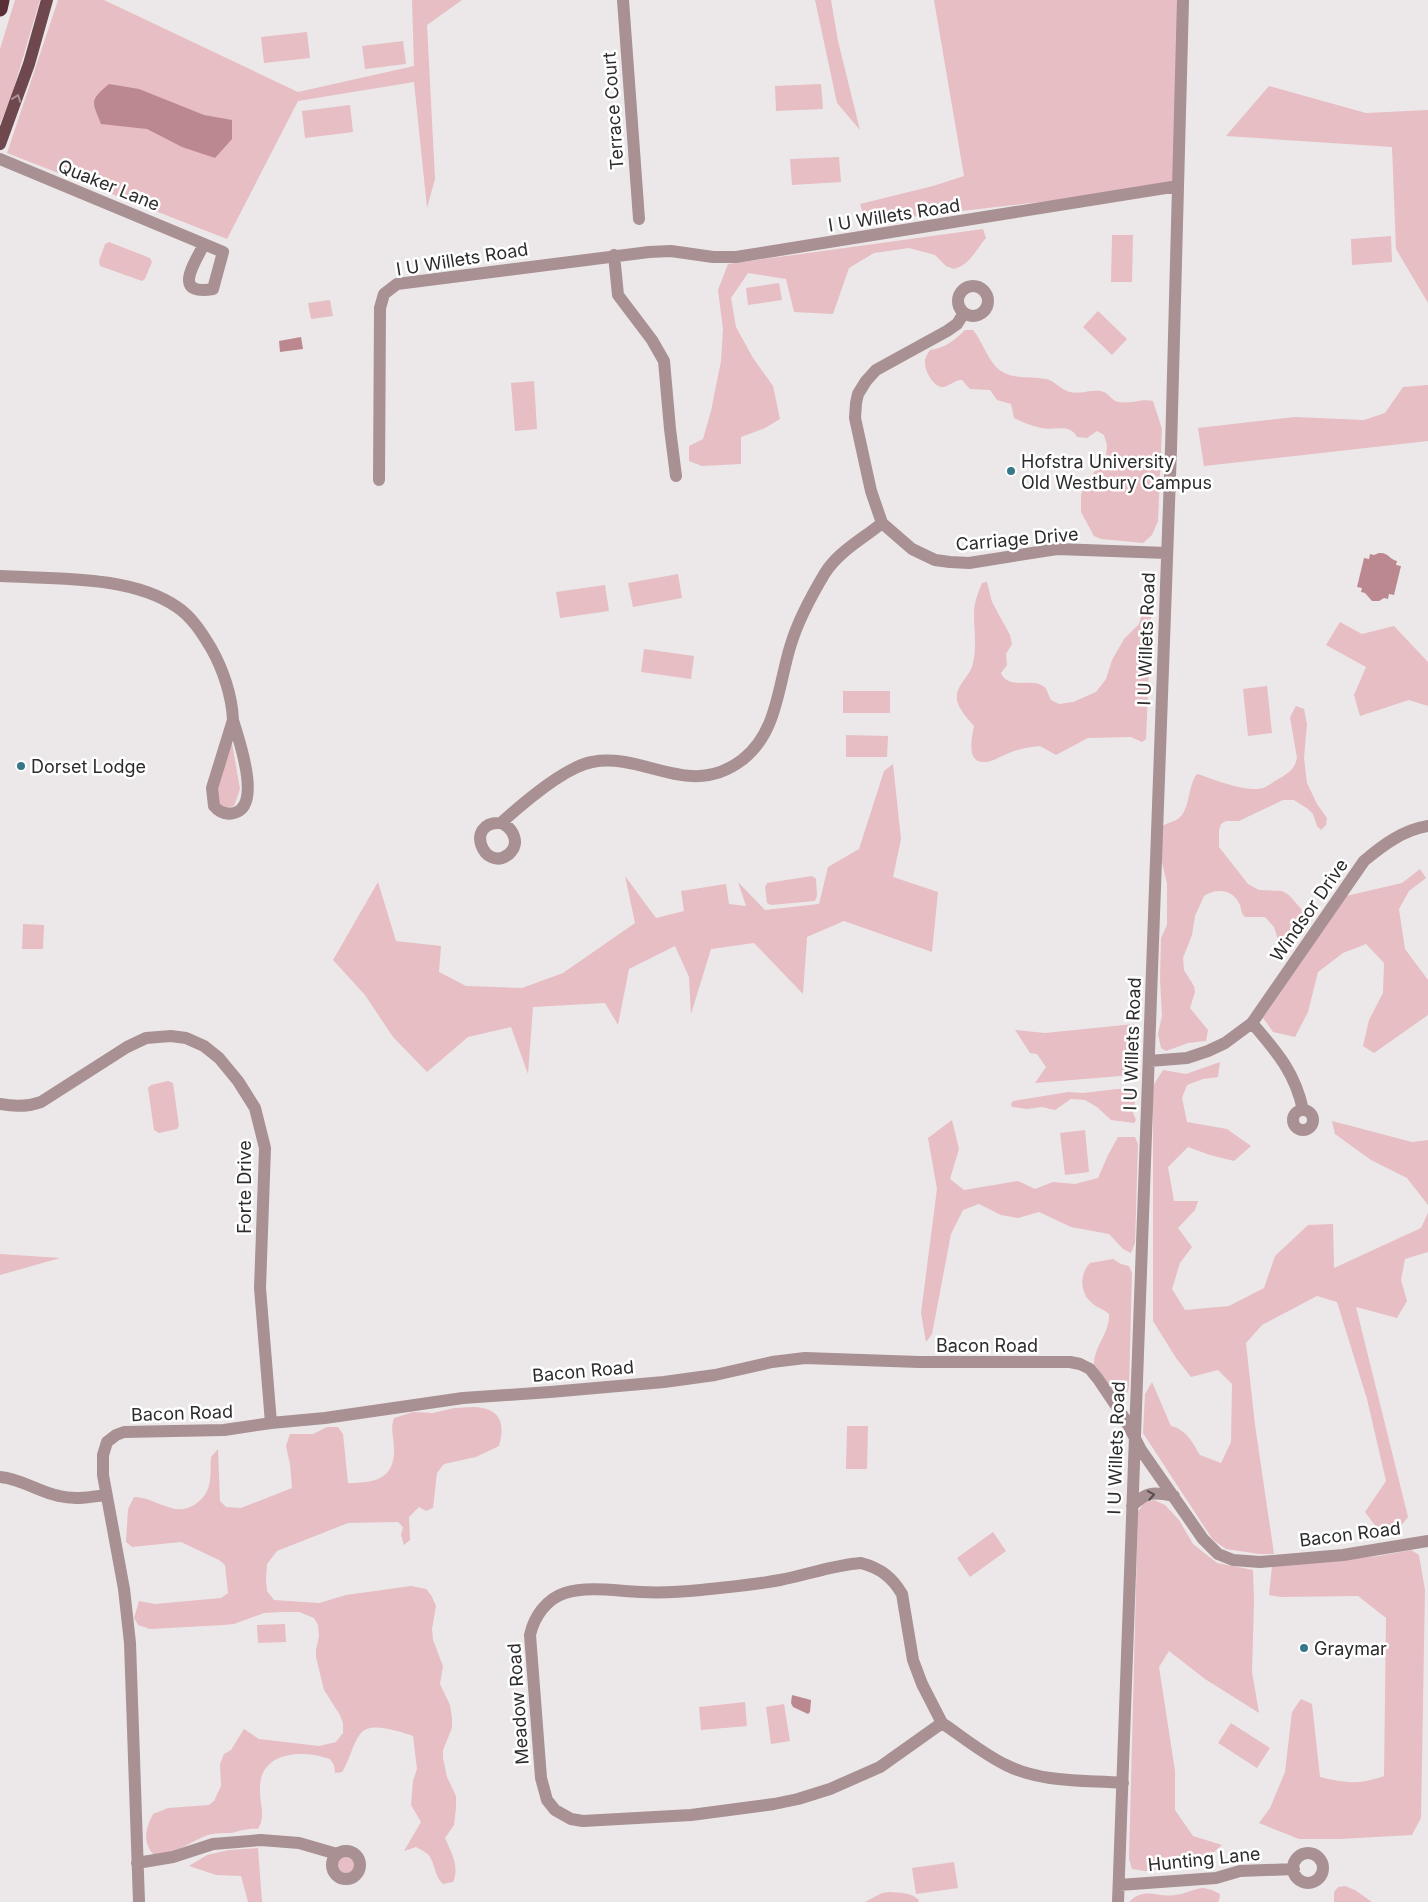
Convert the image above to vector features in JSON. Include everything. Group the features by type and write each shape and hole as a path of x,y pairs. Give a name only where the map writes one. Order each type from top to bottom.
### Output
{"highway":[{"path":"0,9 2,0"}],"main road":[{"path":"0,144 29,64 47,0"}],"street":[{"name":"Terrace Court","path":"623,0 638,219"},
{"name":"I U Willets Road","path":"1118,1902 1167,553 1183,0"},
{"name":"Quaker Lane","path":"0,159 204,244"},
{"name":"I U Willets Road","path":"379,480 380,319 382,300 388,290 403,283 614,255 670,251 729,258 1178,186"},
{"path":"614,255 618,294 652,340 664,362 676,476"},
{"path":"501,823 562,775 590,762 617,761 669,774 696,777 720,772 742,760 759,743 769,725 791,644 825,574 842,553 882,523 871,491 855,418 858,394 876,370 948,331 957,324 964,313"},
{"name":"Carriage Drive","path":"882,523 912,549 935,560 950,562 969,563 1057,549 1167,553"},
{"path":"0,576 131,586 161,597 179,608 200,630 216,656 228,689 233,720 244,758 248,792 246,804 243,808 236,812 228,813 222,812 214,806 212,788 233,720"},
{"name":"Windsor Drive","path":"1149,1061 1188,1058 1208,1051 1225,1043 1252,1022 1364,862 1381,846 1392,839 1406,832 1428,826"},
{"path":"1252,1022 1286,1065 1298,1088 1303,1110"},
{"name":"Forte Drive","path":"0,1104 20,1107 41,1102 127,1047 146,1038 171,1036 186,1038 204,1046 219,1058 238,1081 255,1108 265,1148 260,1288 270,1423"},
{"name":"Bacon Road","path":"139,1902 130,1644 124,1589 103,1475 103,1454 107,1442 116,1435 131,1431 224,1430 462,1398 664,1382 715,1375 772,1362 805,1358 868,1361 1070,1362 1080,1364 1090,1370 1098,1379 1141,1450 1203,1540 1218,1554 1233,1560 1260,1562 1318,1558 1428,1541"},
{"path":"0,1477 23,1482 58,1496 77,1498 106,1495"},
{"path":"1132,1506 1141,1497 1151,1494 1174,1496"},
{"name":"Meadow Road","path":"942,1723 880,1767 830,1789 798,1799 691,1815 583,1821 571,1819 555,1810 547,1800 543,1790 530,1635 532,1626 540,1612 552,1599 580,1590 644,1592 699,1590 780,1580 844,1564 873,1566 882,1571 896,1584 902,1594 913,1660 922,1684 942,1723 992,1758 1025,1773 1051,1779 1123,1783"},
{"path":"137,1863 172,1857 214,1844 261,1840 299,1843 337,1854"},
{"name":"Hunting Lane","path":"1119,1885 1216,1878 1240,1871 1294,1869"}],"shaded area":[{"path":"15,0 40,0 11,98 0,124 0,49"},
{"path":"58,0 104,0 298,92 414,66 412,0 462,0 427,25 435,179 427,208 414,82 298,101 227,239 7,153"},
{"path":"815,0 831,0 838,41 860,130 837,103"},
{"path":"934,0 1183,0 1178,186 866,222 860,204 933,186 964,176"},
{"path":"307,32 310,58 264,63 261,37"},
{"path":"403,41 406,64 365,69 362,46"},
{"path":"109,84 139,89 204,115 232,120 232,139 215,158 182,147 147,129 101,124 94,102 98,94"},
{"path":"821,84 823,109 776,111 775,86"},
{"path":"1269,86 1366,113 1428,110 1428,303 1396,249 1392,147 1226,136"},
{"path":"350,105 353,132 305,138 302,111"},
{"path":"839,157 841,182 792,185 790,159"},
{"path":"983,229 986,238 965,264 954,269 946,266 935,255 909,248 874,253 849,268 833,314 794,312 786,279 748,273 731,298 736,327 753,358 773,386 780,419 765,428 741,437 741,464 702,466 689,461 689,446 703,439 721,361 723,329 718,290 728,264"},
{"path":"1112,235 1133,235 1132,282 1111,282"},
{"path":"1391,236 1392,262 1352,265 1351,239"},
{"path":"109,242 150,258 152,262 145,279 142,281 100,266 99,261 105,244"},
{"path":"779,283 782,300 748,305 746,288"},
{"path":"330,300 333,316 311,319 308,303"},
{"path":"1098,311 1127,339 1112,355 1083,327"},
{"path":"965,330 973,330 996,367 1006,374 1017,377 1046,379 1070,392 1100,391 1119,402 1153,401 1162,429 1158,521 1152,535 1143,543 1101,539 1094,536 1081,512 1081,496 1084,485 1106,457 1107,445 1104,435 1097,431 1087,438 1077,437 1070,430 1061,428 1046,429 1034,426 1014,418 1011,404 997,400 990,390 970,389 962,380 943,387 933,381 925,365 929,351 949,343"},
{"path":"301,337 303,349 280,352 279,341"},
{"path":"534,381 537,429 515,431 511,383"},
{"path":"1428,385 1428,441 1204,466 1198,428 1295,417 1364,420 1385,413 1403,387"},
{"path":"1379,553 1387,555 1397,561 1396,565 1401,566 1394,595 1389,594 1388,599 1372,601 1365,593 1361,592 1362,588 1357,587 1364,558 1369,559 1370,554"},
{"path":"678,574 682,598 633,607 628,583"},
{"path":"987,582 992,602 1010,635 1012,644 1006,654 1007,665 1001,673 1010,682 1041,685 1046,689 1051,700 1059,704 1073,702 1096,692 1106,679 1112,660 1124,639 1139,624 1147,595 1152,597 1146,739 1142,742 1131,737 1088,738 1056,755 1040,746 1016,750 986,762 978,761 974,758 971,748 974,726 960,707 957,695 958,690 972,668 975,644 975,606 982,583"},
{"path":"605,585 609,611 560,618 556,592"},
{"path":"1340,622 1362,634 1394,626 1428,662 1428,706 1409,700 1360,716 1354,695 1366,667 1326,645"},
{"path":"644,649 694,656 691,679 641,672"},
{"path":"1267,686 1272,733 1248,736 1243,689"},
{"path":"843,691 890,691 890,713 843,713"},
{"path":"1296,706 1304,709 1307,724 1304,758 1307,783 1317,804 1327,818 1326,825 1321,830 1317,826 1313,814 1308,809 1294,800 1283,800 1239,821 1226,821 1221,824 1219,847 1248,884 1259,890 1282,891 1289,895 1302,910 1308,912 1307,917 1299,927 1293,943 1286,947 1278,940 1274,927 1265,917 1245,917 1242,914 1239,903 1232,895 1219,891 1204,896 1195,916 1192,935 1183,958 1184,970 1194,986 1195,992 1190,1008 1208,1030 1206,1041 1188,1043 1166,1051 1161,1048 1158,1034 1162,1016 1160,979 1161,938 1167,925 1167,884 1161,858 1162,827 1182,815 1187,805 1192,783 1197,774 1239,787 1256,789 1265,787 1289,772 1295,765 1297,758 1290,717"},
{"path":"846,735 888,736 887,757 846,757"},
{"path":"232,743 240,789 234,806 225,808 218,803 215,794"},
{"path":"893,764 901,839 893,877 938,892 932,952 844,921 807,937 803,994 754,943 711,949 691,1014 689,977 675,946 629,969 618,1025 605,1003 533,1007 528,1074 511,1027 468,1037 427,1072 393,1037 365,995 333,960 378,882 396,941 441,946 439,972 466,986 522,988 563,973 635,923 625,876 656,918 684,911 681,891 726,884 729,904 746,906 738,882 765,910 819,904 828,867 859,849 884,771"},
{"path":"1420,869 1426,878 1409,891 1399,909 1405,949 1428,980 1428,1015 1374,1053 1363,1046 1369,1020 1383,993 1384,963 1366,944 1343,953 1318,972 1308,1012 1295,1037 1273,1032 1263,1018 1346,896 1402,883"},
{"path":"812,876 816,879 817,896 815,901 771,905 767,903 765,887 767,883"},
{"path":"23,924 44,925 43,949 22,949"},
{"path":"1134,1024 1137,1026 1138,1032 1137,1069 1133,1075 1035,1083 1046,1067 1037,1054 1030,1053 1015,1030 1045,1033"},
{"path":"1220,1062 1218,1077 1203,1079 1187,1085 1182,1098 1187,1122 1227,1129 1251,1146 1234,1161 1188,1147 1168,1167 1174,1201 1198,1201 1195,1210 1178,1228 1192,1247 1180,1263 1172,1289 1185,1310 1229,1306 1264,1288 1275,1256 1308,1225 1333,1224 1334,1268 1421,1228 1428,1213 1428,1252 1405,1259 1401,1280 1407,1301 1397,1318 1356,1307 1408,1517 1396,1532 1377,1528 1365,1512 1386,1481 1367,1399 1337,1302 1317,1296 1262,1325 1246,1343 1255,1425 1274,1554 1259,1554 1226,1549 1213,1540 1143,1433 1145,1394 1152,1382 1171,1426 1181,1430 1192,1441 1200,1455 1221,1463 1231,1442 1232,1384 1218,1370 1191,1377 1176,1358 1153,1321 1153,1086 1163,1070 1186,1074"},
{"path":"168,1081 173,1083 179,1126 177,1129 159,1133 154,1130 148,1088 151,1085"},
{"path":"1131,1089 1135,1093 1133,1113 1136,1120 1134,1123 1111,1120 1097,1107 1085,1100 1071,1099 1055,1110 1042,1107 1027,1109 1012,1107 1011,1104 1013,1101 1068,1092 1083,1093"},
{"path":"952,1120 959,1149 950,1179 964,1190 1018,1181 1035,1189 1053,1182 1075,1184 1098,1178 1118,1137 1135,1137 1138,1144 1135,1243 1131,1253 1123,1249 1109,1234 1071,1227 1039,1212 1018,1218 1001,1215 979,1204 963,1210 951,1234 932,1334 926,1342 921,1313 937,1189 928,1138"},
{"path":"1332,1121 1412,1142 1428,1140 1428,1205 1407,1178 1371,1160 1335,1134"},
{"path":"1085,1130 1089,1172 1065,1175 1060,1133"},
{"path":"0,1254 60,1258 0,1275"},
{"path":"1113,1259 1129,1266 1132,1273 1129,1387 1126,1396 1122,1397 1110,1387 1094,1364 1096,1351 1109,1321 1109,1314 1088,1299 1082,1284 1084,1273 1090,1263"},
{"path":"473,1407 489,1410 498,1418 502,1430 499,1446 476,1457 444,1464 437,1473 433,1508 426,1511 419,1507 409,1517 410,1540 404,1545 401,1535 403,1527 398,1522 348,1523 277,1551 267,1564 266,1580 267,1591 274,1600 319,1603 346,1595 411,1586 426,1589 431,1595 436,1606 432,1629 433,1640 443,1666 440,1684 450,1705 452,1718 452,1728 443,1750 443,1758 447,1777 456,1796 454,1825 445,1838 455,1865 456,1871 453,1882 443,1884 440,1881 430,1857 425,1852 416,1847 404,1851 421,1822 411,1805 413,1781 417,1769 413,1736 378,1728 372,1728 361,1733 342,1772 335,1773 334,1765 330,1759 307,1754 284,1756 274,1761 266,1768 261,1778 262,1819 258,1829 208,1835 175,1851 153,1854 147,1844 146,1834 153,1814 168,1808 209,1805 214,1801 221,1786 220,1764 224,1754 231,1750 244,1729 259,1739 319,1746 336,1742 343,1733 343,1723 324,1690 316,1657 319,1636 318,1625 314,1618 299,1612 281,1612 264,1613 234,1624 224,1625 150,1629 138,1625 134,1618 139,1601 155,1604 221,1598 228,1593 225,1565 219,1560 181,1542 132,1547 126,1542 128,1509 134,1497 145,1498 175,1509 185,1509 194,1505 201,1499 209,1487 211,1457 218,1449 220,1501 226,1507 241,1508 292,1488 286,1446 290,1434 313,1434 327,1427 338,1427 343,1434 348,1483 374,1480 381,1478 391,1467 394,1449 392,1430 394,1418 413,1412 433,1413 454,1408"},
{"path":"847,1426 868,1426 867,1469 846,1469"},
{"path":"1154,1500 1165,1505 1179,1520 1193,1544 1217,1563 1253,1570 1252,1672 1259,1713 1205,1679 1169,1651 1159,1667 1175,1771 1175,1810 1193,1836 1222,1845 1200,1865 1145,1871 1132,1869 1129,1859 1138,1512 1144,1502"},
{"path":"993,1532 1006,1551 970,1577 957,1558"},
{"path":"1411,1550 1419,1555 1425,1590 1421,1818 1412,1835 1299,1839 1259,1823 1270,1808 1285,1772 1292,1712 1301,1699 1312,1704 1320,1777 1337,1781 1359,1782 1384,1776 1386,1618 1358,1596 1281,1597 1269,1595 1272,1566 1379,1556"},
{"path":"285,1624 286,1642 258,1643 257,1625"},
{"path":"792,1695 811,1700 810,1712 808,1714 793,1707 791,1703"},
{"path":"745,1702 747,1726 701,1730 699,1707"},
{"path":"784,1704 790,1741 771,1744 766,1707"},
{"path":"1231,1723 1270,1748 1257,1768 1218,1743"},
{"path":"258,1848 262,1902 248,1902 241,1876 216,1875 189,1866 207,1855 229,1850"},
{"path":"346,1855 353,1858 356,1865 353,1872 346,1875 339,1872 336,1865 339,1858"},
{"path":"954,1862 958,1888 916,1894 912,1868"},
{"path":"1345,1886 1355,1890 1372,1902 1334,1902 1334,1892 1338,1887"},
{"path":"1203,1888 1220,1894 1219,1901 1129,1902 1140,1895 1169,1896"},
{"path":"882,1893 909,1894 919,1900 918,1902 865,1902"}],"place":[{"name":"Hofstra University Old Westbury Campus","path":"1011,471"},
{"name":"Dorset Lodge","path":"21,766"},
{"name":"Graymar","path":"1304,1648"}]}
